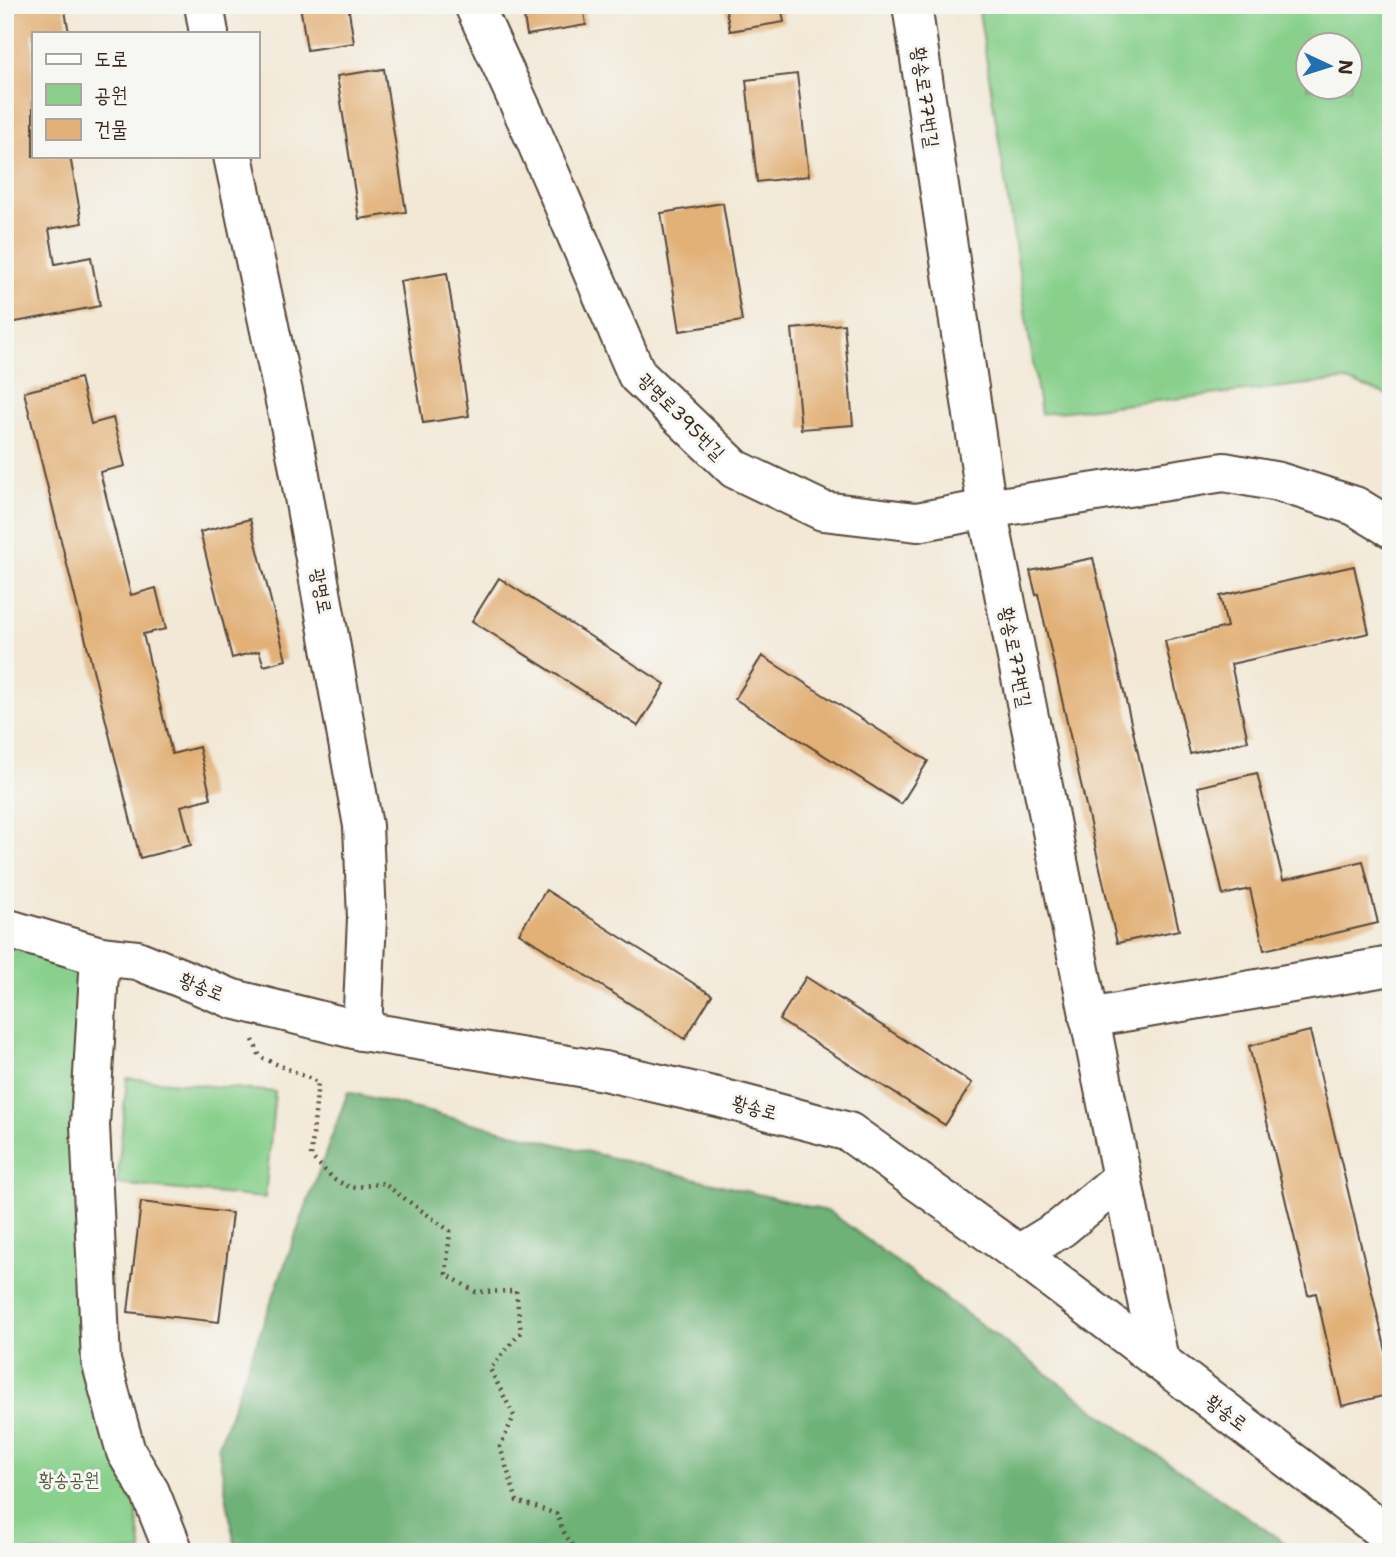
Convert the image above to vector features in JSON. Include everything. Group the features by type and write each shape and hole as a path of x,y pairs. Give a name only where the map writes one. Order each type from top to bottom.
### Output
{"street":[{"path":"204,5 209,32"},
{"name":"광명로395번길","path":"474,5 637,375 735,469 823,511 917,522 1224,472 1279,482 1355,506 1391,528"},
{"name":"황송로77번길","path":"912,5 987,509 1158,1360"},
{"name":"광명로","path":"233,158 297,457 363,826 367,918 362,1031"},
{"name":"황송로","path":"5,928 100,956 137,960 233,999 362,1031 604,1071 849,1132 1019,1254 1391,1537"},
{"path":"100,956 90,1125 101,1361 126,1452 150,1492 174,1552"},
{"path":"1089,1018 1391,966"},
{"path":"1019,1254 1061,1228 1122,1178"}],"path":[{"path":"233,999 260,1056 318,1082 312,1157 335,1180 352,1188 383,1183 450,1231 446,1275 476,1292 516,1291 521,1332 490,1369 514,1416 500,1447 517,1501 557,1514 563,1531 577,1552"}],"green space":[{"path":"978,5 1391,5 1391,396 1344,380 1041,414"},
{"name":"황송공원","path":"5,935 100,956 111,1327 142,1552 5,1552"},
{"path":"127,1078 275,1092 265,1198 117,1184"},
{"path":"348,1092 830,1212 1141,1444 1298,1552 236,1552 218,1447"}],"building":[{"path":"5,5 64,5 69,32 32,32 32,158 70,158 82,223 49,229 55,264 91,257 100,306 5,324 5,54 12,52"},
{"path":"300,5 348,5 354,43 307,50"},
{"path":"522,5 583,5 586,25 527,35"},
{"path":"725,5 781,5 784,22 730,31"},
{"path":"384,69 406,212 359,219 337,76"},
{"path":"797,74 809,176 757,182 746,80"},
{"path":"723,203 742,321 680,331 661,213"},
{"path":"447,273 469,416 423,423 400,281"},
{"path":"844,324 853,425 801,429 792,329"},
{"path":"80,378 91,424 113,418 125,466 100,472 131,595 156,588 166,629 143,634 172,754 199,747 211,798 181,806 191,845 140,858 24,392"},
{"path":"250,519 286,660 264,666 259,651 232,658 200,532"},
{"path":"1093,558 1179,930 1117,943 1038,594 1036,595 1030,571"},
{"path":"1354,566 1369,633 1231,664 1248,741 1190,754 1165,641 1227,627 1220,596"},
{"path":"499,578 665,684 638,726 472,621"},
{"path":"762,656 928,761 901,804 735,699"},
{"path":"1257,773 1283,880 1363,861 1378,923 1264,950 1250,889 1223,895 1198,787"},
{"path":"546,890 712,995 685,1039 519,933"},
{"path":"806,977 972,1083 945,1125 779,1020"},
{"path":"1310,1031 1391,1372 1391,1394 1342,1406 1316,1293 1308,1295 1249,1046"},
{"path":"141,1202 232,1213 219,1322 128,1312"}]}
